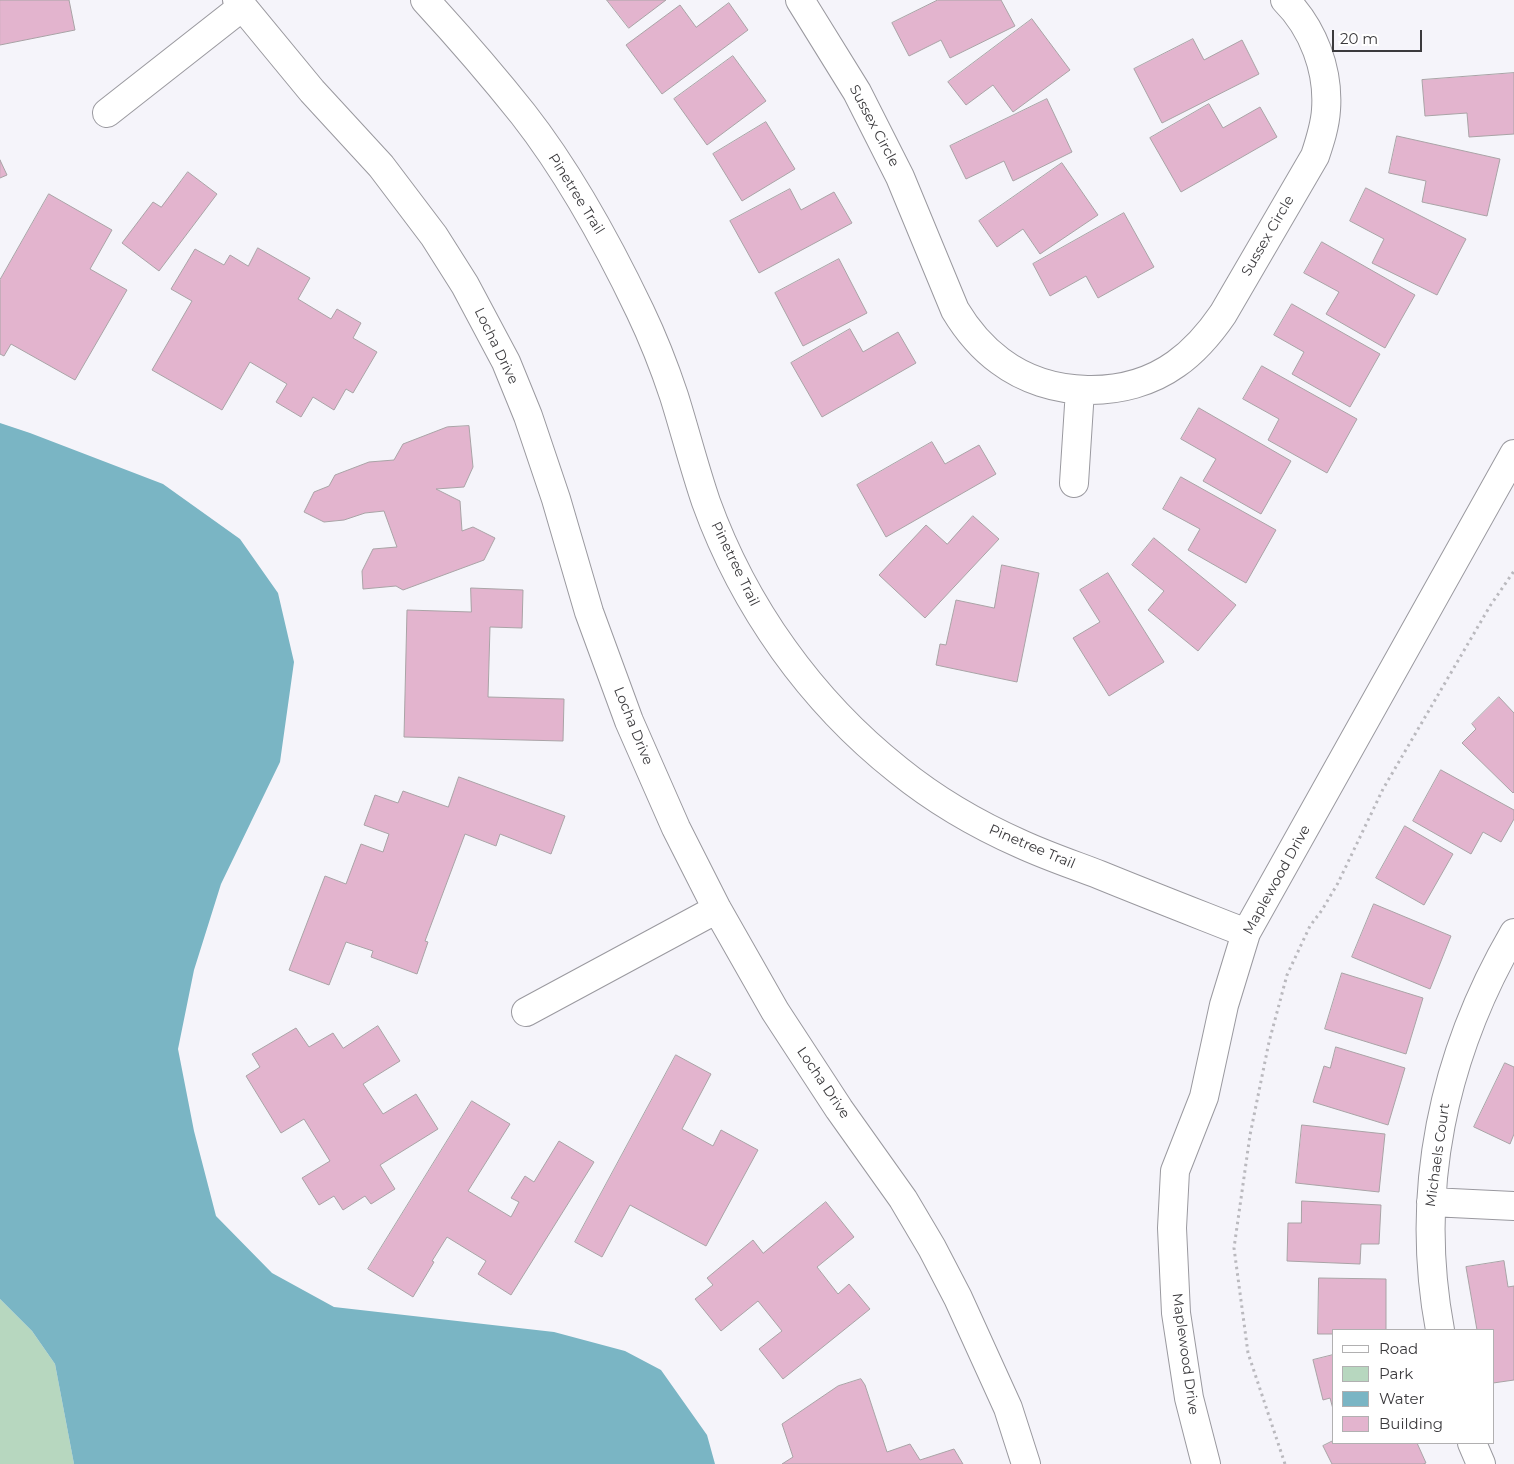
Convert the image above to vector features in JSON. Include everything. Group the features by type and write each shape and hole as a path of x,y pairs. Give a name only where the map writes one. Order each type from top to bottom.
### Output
{"street":[{"name":"Pinetree Trail","path":"425,0 471,51 524,116 561,167 605,239 642,314 673,392 706,501 724,546 756,610 797,669 844,723 898,771 978,823 1021,844 1246,933"},
{"name":"Sussex Circle","path":"800,0 857,92 896,168 955,310 966,328 1000,362 1022,374 1045,384 1080,390 1110,389 1130,385 1153,377 1175,365 1194,350 1211,332 1223,314 1314,156 1322,134 1326,110 1326,87 1322,66 1307,28 1285,0"},
{"path":"107,113 239,4"},
{"name":"Locha Drive","path":"239,4 312,91 381,166 434,236 465,285 506,362 528,416 589,612 630,721 676,828 717,909 775,1011 839,1109 903,1199 932,1248 958,1298 1008,1408 1026,1464"},
{"path":"1074,483 1080,390"},
{"name":"Maplewood Drive","path":"1206,1464 1189,1398 1176,1313 1172,1228 1175,1171 1204,1097 1224,1005 1246,933 1514,454"},
{"path":"526,1012 717,909"},
{"name":"Michaels Court","path":"1440,1329 1430,1254 1431,1202 1436,1151 1446,1098 1461,1046 1485,986 1514,933"},
{"path":"1431,1202 1514,1206"},
{"path":"1472,1444 1481,1464"}],"path":[{"path":"1285,1464 1248,1353 1234,1248 1250,1135 1269,1042 1287,975 1310,926 1338,883 1383,789 1490,606 1514,571"}],"green space":[{"path":"0,1299 32,1331 55,1364 74,1464 0,1464"}],"water":[{"path":"0,423 163,484 240,539 278,593 294,662 280,762 221,884 194,970 178,1049 194,1131 216,1216 272,1273 334,1307 554,1332 625,1351 661,1370 707,1435 715,1464 74,1464 55,1364 32,1331 0,1299"}],"building":[{"path":"0,0 69,0 75,30 0,45"},
{"path":"607,0 666,0 629,28"},
{"path":"938,0 1001,0 1015,26 950,58 941,40 909,56 892,23"},
{"path":"729,3 748,30 662,94 626,45 680,5 696,27"},
{"path":"1032,19 1070,70 1013,112 993,85 966,105 948,82"},
{"path":"1193,39 1204,60 1242,40 1259,74 1162,123 1134,69"},
{"path":"733,56 766,101 707,145 674,99"},
{"path":"1514,73 1514,134 1469,137 1467,113 1425,116 1422,80"},
{"path":"1047,99 1072,152 1013,181 1004,161 966,179 950,146"},
{"path":"1209,104 1223,128 1260,107 1277,137 1181,192 1150,138"},
{"path":"766,122 795,169 742,201 713,154"},
{"path":"1397,136 1500,159 1487,216 1422,202 1426,181 1389,173"},
{"path":"0,160 7,175 0,178"},
{"path":"1062,163 1098,215 1040,254 1023,229 997,247 979,221"},
{"path":"188,172 217,194 159,271 122,243 153,202 161,207"},
{"path":"1366,188 1466,239 1437,295 1372,263 1384,239 1350,221"},
{"path":"790,189 801,210 834,192 852,223 759,273 730,221"},
{"path":"49,194 112,230 90,269 127,290 75,380 11,344 4,356 0,354 0,280"},
{"path":"1124,213 1154,267 1098,298 1086,276 1050,296 1033,264"},
{"path":"1322,242 1415,295 1385,348 1326,314 1339,292 1304,273"},
{"path":"258,248 310,278 298,299 331,319 337,309 361,323 353,338 377,352 353,393 346,389 334,410 313,397 301,417 276,402 287,384 250,362 222,410 152,370 192,301 171,289 195,249 224,265 230,255 248,266"},
{"path":"839,259 867,313 803,346 775,293"},
{"path":"1292,304 1380,354 1350,407 1292,374 1304,352 1274,335"},
{"path":"850,329 863,352 898,332 916,363 822,417 791,363"},
{"path":"1262,366 1357,419 1327,473 1268,440 1279,419 1243,399"},
{"path":"1199,408 1291,461 1261,514 1203,481 1216,459 1181,439"},
{"path":"469,426 473,467 464,487 436,489 460,501 462,531 473,527 495,538 484,560 403,590 396,586 363,589 362,571 373,549 397,547 384,511 365,513 344,520 324,522 304,512 314,492 329,486 335,475 369,462 394,460 403,444 447,427"},
{"path":"932,442 945,464 979,445 996,474 886,537 857,485"},
{"path":"1181,477 1276,530 1246,583 1188,550 1200,529 1163,509"},
{"path":"973,516 999,539 925,618 879,575 926,525 947,544"},
{"path":"1154,538 1236,605 1198,651 1148,610 1164,591 1132,565"},
{"path":"1002,565 1039,573 1017,682 936,665 940,644 946,645 956,600 994,608"},
{"path":"1108,573 1164,662 1109,696 1073,638 1100,622 1080,590"},
{"path":"471,588 523,590 522,628 490,627 488,697 564,699 563,741 404,737 407,610 471,612"},
{"path":"1499,697 1514,713 1513,793 1462,743 1476,729 1472,724"},
{"path":"1441,770 1514,810 1514,819 1501,842 1483,832 1471,854 1413,821"},
{"path":"459,777 565,816 551,854 500,834 496,846 465,834 425,941 428,942 417,974 371,957 373,951 346,942 329,985 289,970 325,876 346,884 361,844 383,852 389,834 364,825 375,795 398,803 403,791 448,807"},
{"path":"1405,826 1453,854 1424,905 1376,878"},
{"path":"1374,904 1451,936 1430,989 1352,957"},
{"path":"1342,973 1423,998 1406,1054 1325,1029"},
{"path":"378,1026 400,1061 363,1084 383,1114 416,1094 438,1129 380,1165 395,1189 371,1204 365,1196 343,1210 334,1196 319,1205 302,1178 330,1161 304,1119 281,1133 246,1076 260,1067 252,1054 296,1028 309,1047 333,1033 343,1048"},
{"path":"1336,1047 1405,1068 1388,1125 1313,1102 1324,1066 1330,1068"},
{"path":"676,1055 711,1074 682,1129 713,1146 721,1130 758,1150 706,1246 630,1205 602,1257 575,1242"},
{"path":"1505,1063 1514,1067 1514,1134 1510,1144 1474,1127"},
{"path":"472,1101 510,1124 468,1191 511,1217 519,1202 511,1198 525,1176 534,1182 559,1141 594,1162 511,1295 478,1274 486,1261 447,1237 413,1297 368,1269"},
{"path":"1302,1125 1385,1134 1379,1192 1296,1183"},
{"path":"1302,1201 1381,1205 1379,1244 1361,1244 1360,1264 1287,1261 1288,1223 1301,1223"},
{"path":"826,1202 854,1237 817,1267 838,1294 849,1284 870,1309 783,1379 759,1349 782,1331 758,1301 721,1331 695,1299 713,1285 707,1278 753,1240 763,1253"},
{"path":"1504,1261 1508,1287 1514,1286 1514,1380 1494,1383 1494,1329 1477,1329 1466,1267"},
{"path":"1319,1278 1386,1279 1386,1329 1332,1329 1332,1334 1318,1334"},
{"path":"1332,1355 1332,1405 1330,1398 1323,1400 1313,1360"},
{"path":"861,1379 865,1385 887,1452 910,1444 920,1460 954,1449 963,1464 782,1464 793,1457 782,1424 838,1386"},
{"path":"1332,1442 1332,1444 1417,1444 1426,1463 1332,1464 1323,1446"}]}
